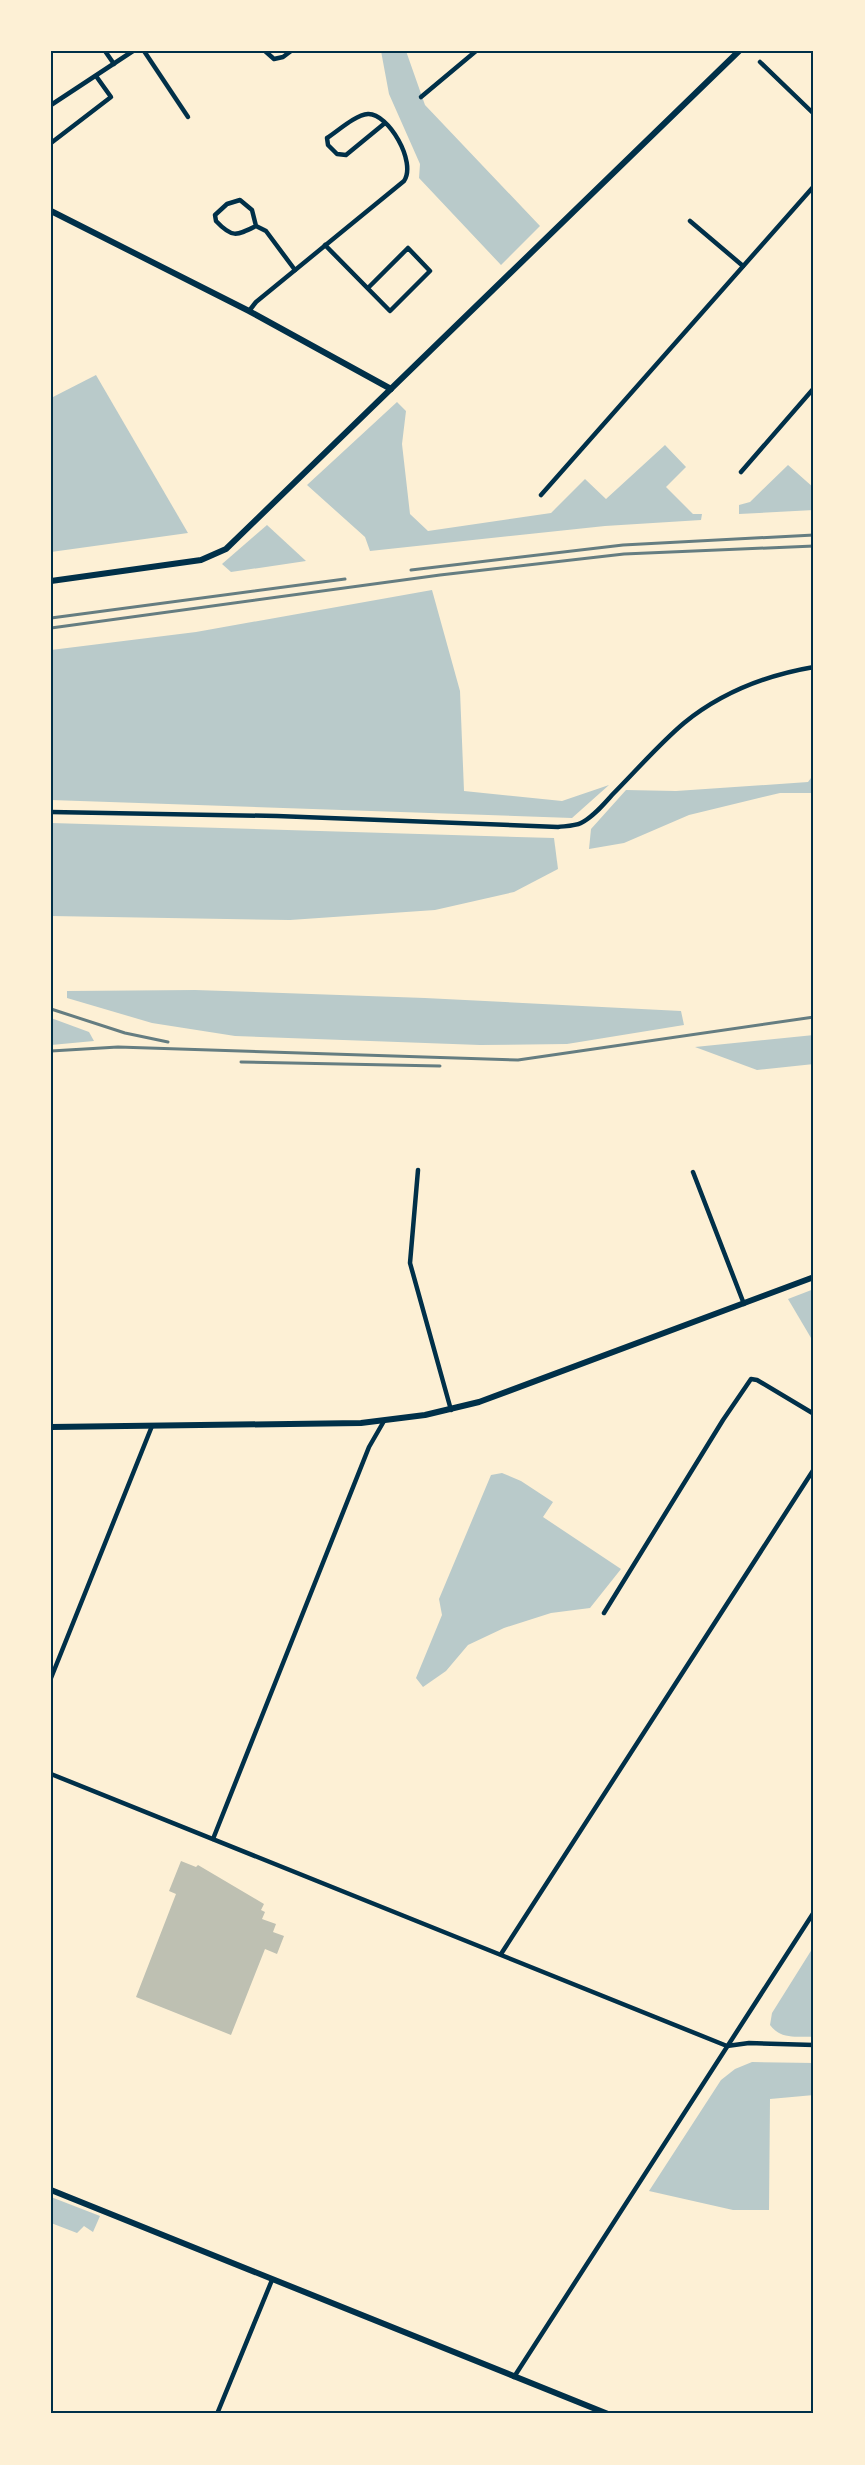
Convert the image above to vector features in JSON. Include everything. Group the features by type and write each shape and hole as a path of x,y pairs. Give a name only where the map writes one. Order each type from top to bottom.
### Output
{"street":[{"path":"105,51 114,64"},
{"path":"51,105 133,51"},
{"path":"144,51 188,117"},
{"path":"266,51 274,59 283,57 291,51"},
{"path":"421,97 476,51"},
{"path":"51,581 201,560 225,549 739,51"},
{"path":"760,62 814,114"},
{"path":"51,143 111,97 96,76"},
{"path":"249,311 256,302 374,206 408,175 407,156 386,123 381,118 370,114 361,116 327,138 328,146 336,154 346,155 386,123"},
{"path":"541,495 814,186"},
{"path":"256,226 238,235 230,234 216,221 215,215 227,204 240,200 252,210 256,226 266,231 295,270"},
{"path":"51,211 249,311 391,389"},
{"path":"690,221 743,266"},
{"path":"325,245 368,288 390,310 430,271 408,249 368,288"},
{"path":"741,472 814,388"},
{"path":"51,812 277,816 558,827 573,825 581,823 598,810 675,732 704,709 737,690 767,678 814,667"},
{"path":"418,1170 410,1263 451,1410"},
{"path":"693,1173 744,1304"},
{"path":"51,1427 384,1421 451,1410 479,1402 814,1277"},
{"path":"604,1612 723,1420 751,1379 757,1380 814,1414"},
{"path":"213,1839 369,1447 384,1421"},
{"path":"51,1678 153,1426"},
{"path":"501,1954 814,1469"},
{"path":"51,1774 727,2046 749,2043 814,2045"},
{"path":"514,2377 814,1912"},
{"path":"51,2190 608,2414"},
{"path":"217,2414 272,2280"}],"shaded area":[{"path":"381,51 406,51 425,105 540,226 501,265 419,178 420,164 389,94"},
{"path":"96,375 188,533 51,552 51,398"},
{"path":"397,402 406,411 402,444 410,514 428,531 551,513 585,479 606,499 665,445 686,467 666,487 693,514 702,514 701,520 605,526 370,551 365,537 307,485"},
{"path":"788,465 814,488 814,510 739,514 739,505 750,502"},
{"path":"267,525 306,561 231,572 222,564"},
{"path":"432,590 460,691 464,791 562,801 609,785 572,818 51,800 51,650 196,632"},
{"path":"814,774 814,793 780,793 689,815 624,843 589,849 591,829 626,790 676,791 808,782"},
{"path":"51,823 554,838 558,869 514,892 435,910 290,920 51,916"},
{"path":"195,990 425,998 681,1011 684,1025 567,1044 480,1045 235,1036 152,1023 67,998 67,991"},
{"path":"51,1018 89,1032 94,1041 51,1045"},
{"path":"814,1035 814,1064 757,1070 695,1047"},
{"path":"814,1289 814,1343 788,1299"},
{"path":"502,1473 521,1481 553,1502 543,1517 621,1569 590,1608 551,1613 504,1628 468,1645 446,1671 423,1687 416,1678 442,1615 439,1599 491,1475"},
{"path":"814,1946 814,2037 784,2035 770,2025 772,2013"},
{"path":"752,2062 814,2063 814,2095 770,2099 769,2210 733,2210 649,2191 721,2080 735,2069"},
{"path":"51,2197 100,2216 93,2232 84,2226 77,2233 51,2223"}],"building":[{"path":"181,1861 196,1867 198,1865 264,1904 261,1910 265,1912 262,1919 276,1924 273,1932 284,1936 277,1954 265,1949 231,2035 136,1997 176,1894 169,1891"}],"railway":[{"path":"411,570 623,545 814,535"},
{"path":"51,628 440,575 624,554 814,546"},
{"path":"51,618 345,579"},
{"path":"51,1009 125,1033 168,1042"},
{"path":"51,1051 118,1047 518,1060 814,1017"},
{"path":"241,1062 440,1066"}]}
